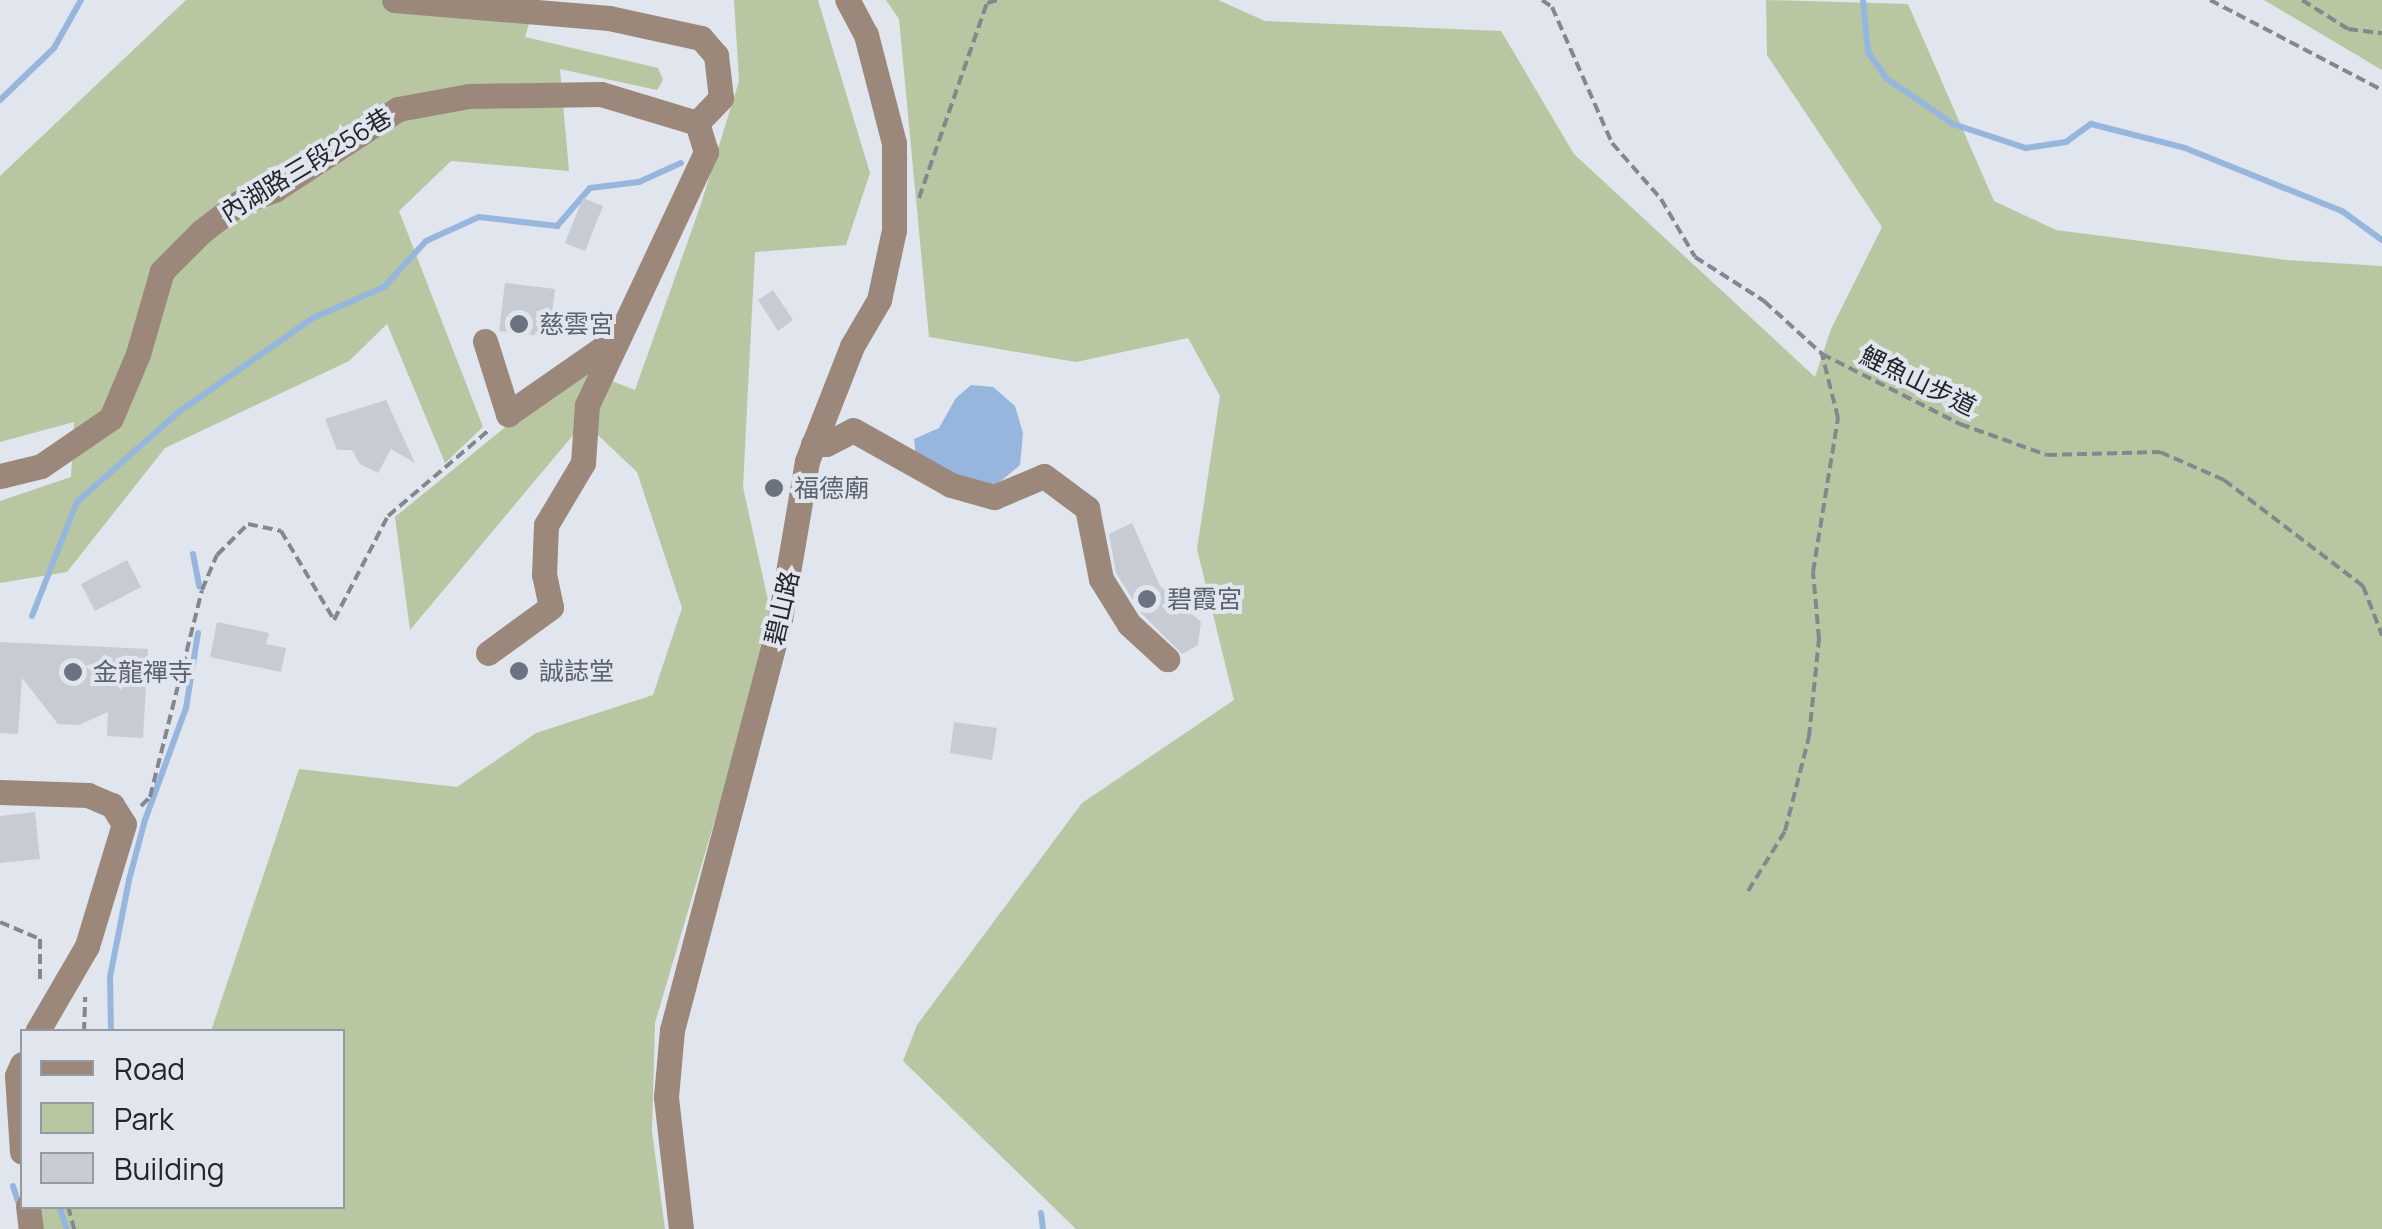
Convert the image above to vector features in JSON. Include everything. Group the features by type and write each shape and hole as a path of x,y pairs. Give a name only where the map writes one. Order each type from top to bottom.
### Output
{"street":[{"path":"394,0 609,18 701,38 716,56 721,98 698,123 706,152 587,406 583,462 546,525 544,575 551,607 488,653"},
{"name":"碧山路","path":"680,1229 666,1096 672,1030 779,625 812,444 852,346 878,300 894,230 894,143 866,35 847,0"},
{"name":"內湖路三段256巷","path":"0,476 40,466 112,418 138,354 162,271 202,231 240,202 274,190 398,109 468,96 602,94 698,123"},
{"path":"485,341 508,414 619,337"},
{"path":"812,444 826,444 853,430 951,485 994,498 1044,476 1087,508 1101,579 1129,624 1168,659"},
{"path":"0,792 88,795 112,804 124,824 87,946 40,1029"},
{"path":"20,1069 20,1122"}],"path":[{"path":"951,112 986,3 998,0"},
{"name":"鯉魚山步道","path":"1542,0 1552,7 1612,142 1661,199 1695,257 1764,301 1822,354 1960,424 2047,456 2160,452 2224,480 2363,586 2382,635"},
{"path":"2210,0 2382,90"},
{"path":"2302,0 2348,30 2382,33"},
{"path":"1748,890 1785,831 1809,737 1819,639 1813,572 1838,418 1822,354"},
{"path":"124,824 150,796 202,590 217,555 248,524 281,531 334,620 388,516 508,414"},
{"path":"0,922 40,940 39,978 56,1002"}],"green space":[{"path":"186,0 536,0 525,37 658,68 663,80 657,90 560,69 569,171 451,161 399,211 483,427 445,463 387,324 349,361 165,448 67,572 0,583 0,501 71,477 74,422 0,442 0,176"},
{"path":"734,0 818,0 870,173 846,245 755,252 743,487 773,623 655,1023 652,1131 665,1229 42,1229 35,1209 345,1209 345,1029 212,1029 299,769 457,787 536,733 653,695 682,608 637,472 584,422 410,630 395,517 578,368 635,390 700,207 739,81"},
{"path":"886,0 1218,0 1265,21 1501,31 1574,154 1815,377 1831,329 1882,227 1767,55 1766,0 1908,4 1994,201 2056,230 2287,260 2382,266 2382,1229 1076,1229 903,1061 917,1025 1082,803 1234,700 1197,549 1220,396 1188,338 1076,362 929,337 899,19"},
{"path":"2264,0 2382,0 2382,70"}],"water":[{"path":"971,385 993,387 1015,406 1023,433 1020,465 995,486 917,466 914,439 939,428 956,398"}],"building":[{"path":"583,198 603,206 585,251 565,243"},
{"path":"505,283 555,289 549,337 499,331"},
{"path":"773,290 793,320 778,331 758,300"},
{"path":"386,400 415,463 391,449 378,473 360,464 352,450 337,450 325,419"},
{"name":"碧霞宮","path":"1132,523 1160,586 1201,622 1198,645 1182,654 1142,614 1116,573 1109,534"},
{"path":"127,560 141,587 95,611 81,584"},
{"path":"217,622 269,633 266,644 286,648 281,672 210,657"},
{"name":"金龍禪寺","path":"0,642 148,649 143,738 107,736 108,712 79,725 58,724 22,678 18,734 0,733"},
{"path":"954,722 997,728 992,760 950,753"},
{"path":"35,812 40,859 0,863 0,816"}],"waterway":[{"path":"0,100 54,48 81,0"},
{"path":"1863,0 1868,52 1886,78 1953,124 2026,148 2066,142 2091,124 2185,148 2342,211 2382,240"},
{"path":"32,616 77,502 180,411 313,318 384,287 426,241 479,217 557,226 590,188 639,182 681,163"},
{"path":"193,554 199,586"},
{"path":"111,1029 110,977 129,880 145,820 186,708 198,633"},
{"path":"13,1186 19,1204"},
{"path":"60,1209 67,1229"},
{"path":"1041,1213 1043,1229"}],"place":[{"name":"慈雲宮","path":"519,324"},
{"name":"福德廟","path":"774,488"},
{"name":"碧霞宮","path":"1147,599"},
{"name":"誠誌堂","path":"519,671"},
{"name":"金龍禪寺","path":"73,672"}]}
